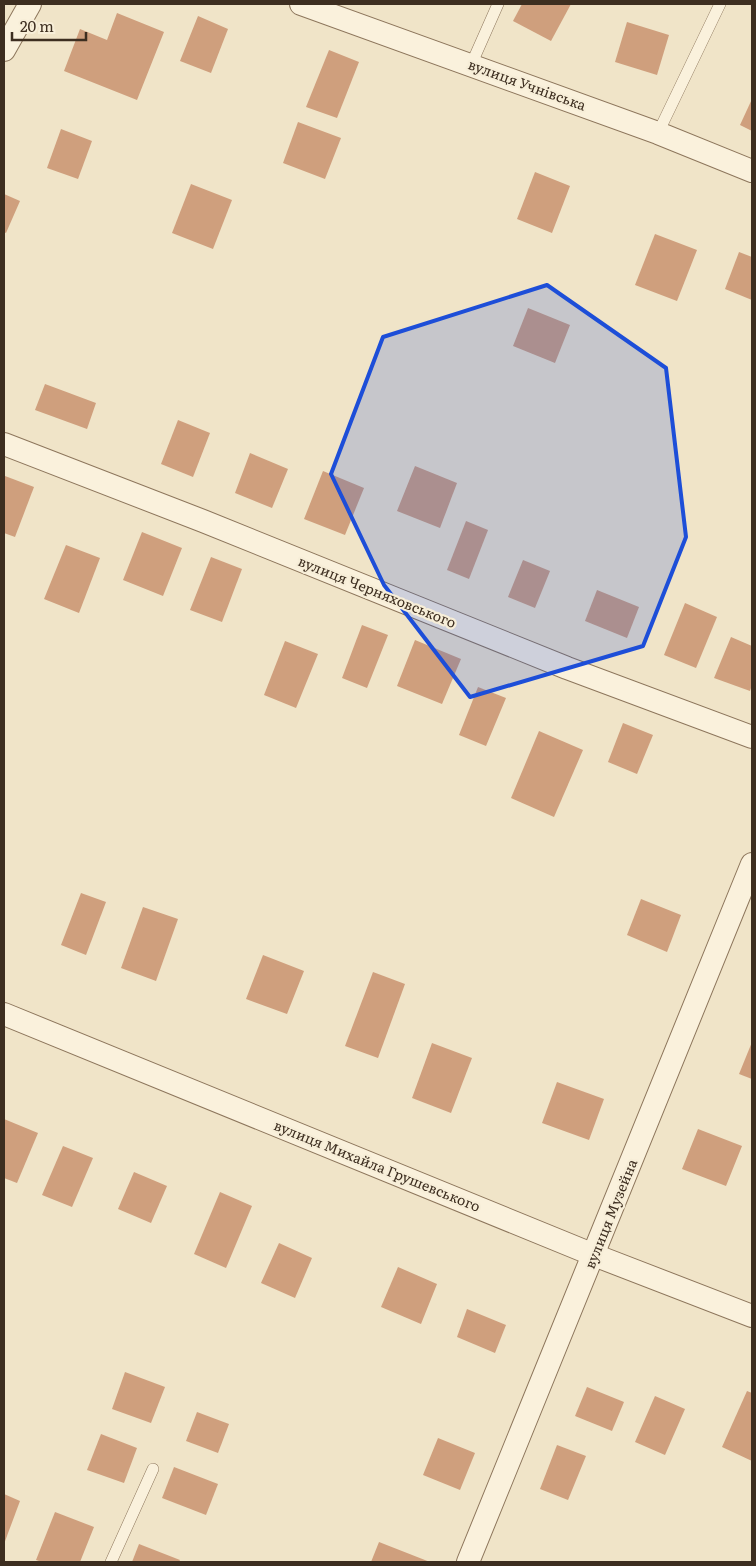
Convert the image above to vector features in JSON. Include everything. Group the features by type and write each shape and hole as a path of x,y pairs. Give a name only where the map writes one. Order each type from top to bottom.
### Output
{"street":[{"path":"4,50 30,4"},
{"name":"вулиця Учнівська","path":"301,4 658,133 752,171"},
{"name":"вулиця Черняховського","path":"4,444 202,521 567,668 752,737"},
{"name":"вулиця Музейна","path":"468,1562 752,864"},
{"name":"вулиця Михайла Грушевського","path":"4,1014 594,1255 752,1316"}],"lane":[{"path":"471,65 498,4"},
{"path":"658,133 720,4"},
{"path":"111,1562 153,1469"}],"highlighted area":[{"path":"547,285 666,368 686,537 643,646 470,697 384,585 331,474 383,337"}],"building":[{"path":"522,4 571,4 551,41 513,21"},
{"path":"117,13 164,32 137,100 64,71 80,29 107,40"},
{"path":"198,16 228,29 211,73 180,61"},
{"path":"627,22 669,35 657,75 615,62"},
{"path":"329,50 359,62 337,118 306,107"},
{"path":"752,99 752,131 740,125"},
{"path":"298,122 341,138 325,179 283,163"},
{"path":"61,129 92,141 78,179 47,168"},
{"path":"535,172 570,186 552,233 517,219"},
{"path":"191,184 232,200 213,249 172,233"},
{"path":"4,194 20,201 6,233 4,232"},
{"path":"655,234 697,250 677,301 635,285"},
{"path":"739,252 752,257 752,300 725,289"},
{"path":"528,308 570,325 555,363 513,346"},
{"path":"45,384 96,403 87,429 35,410"},
{"path":"178,420 210,433 193,477 161,464"},
{"path":"250,453 288,469 272,508 235,493"},
{"path":"415,466 457,483 440,528 397,511"},
{"path":"323,471 364,488 345,535 304,519"},
{"path":"5,476 34,487 15,537 4,533"},
{"path":"466,521 488,530 469,579 447,570"},
{"path":"142,532 182,548 163,596 123,580"},
{"path":"66,545 100,558 79,613 44,599"},
{"path":"211,557 242,569 222,622 190,610"},
{"path":"523,560 550,571 535,608 508,597"},
{"path":"597,590 639,607 627,638 585,621"},
{"path":"685,603 717,617 696,668 664,655"},
{"path":"362,625 388,635 367,688 342,678"},
{"path":"731,637 752,646 752,685 750,691 714,678"},
{"path":"415,640 461,659 442,704 397,686"},
{"path":"285,641 318,654 296,708 264,695"},
{"path":"478,687 506,698 486,746 459,735"},
{"path":"623,723 653,735 637,774 608,762"},
{"path":"539,731 583,750 554,817 511,798"},
{"path":"81,893 106,902 86,955 61,945"},
{"path":"641,899 681,915 667,952 627,935"},
{"path":"143,907 178,919 156,981 121,968"},
{"path":"263,955 304,971 287,1014 246,999"},
{"path":"373,972 405,984 378,1058 345,1046"},
{"path":"752,1042 752,1079 739,1074"},
{"path":"432,1043 472,1058 451,1113 412,1098"},
{"path":"557,1082 604,1099 589,1140 542,1123"},
{"path":"4,1119 38,1133 17,1183 4,1178"},
{"path":"698,1129 742,1146 726,1186 682,1169"},
{"path":"63,1146 93,1158 72,1207 42,1195"},
{"path":"134,1172 167,1186 151,1223 118,1209"},
{"path":"220,1192 252,1206 226,1268 194,1254"},
{"path":"279,1243 312,1258 295,1298 261,1283"},
{"path":"398,1267 437,1284 421,1324 381,1307"},
{"path":"467,1309 506,1325 495,1353 457,1337"},
{"path":"125,1372 165,1387 151,1423 112,1409"},
{"path":"587,1387 624,1402 612,1431 575,1416"},
{"path":"747,1391 752,1393 752,1461 722,1447"},
{"path":"655,1396 685,1409 665,1455 635,1442"},
{"path":"197,1412 229,1424 218,1453 186,1441"},
{"path":"101,1434 137,1448 124,1483 87,1470"},
{"path":"438,1438 475,1453 460,1490 423,1475"},
{"path":"557,1445 586,1456 568,1500 540,1489"},
{"path":"174,1467 218,1484 206,1515 162,1498"},
{"path":"4,1494 20,1501 4,1544"},
{"path":"55,1512 94,1527 80,1562 42,1562 36,1560"},
{"path":"379,1542 430,1562 371,1562"},
{"path":"139,1544 180,1560 179,1562 132,1562"}]}
